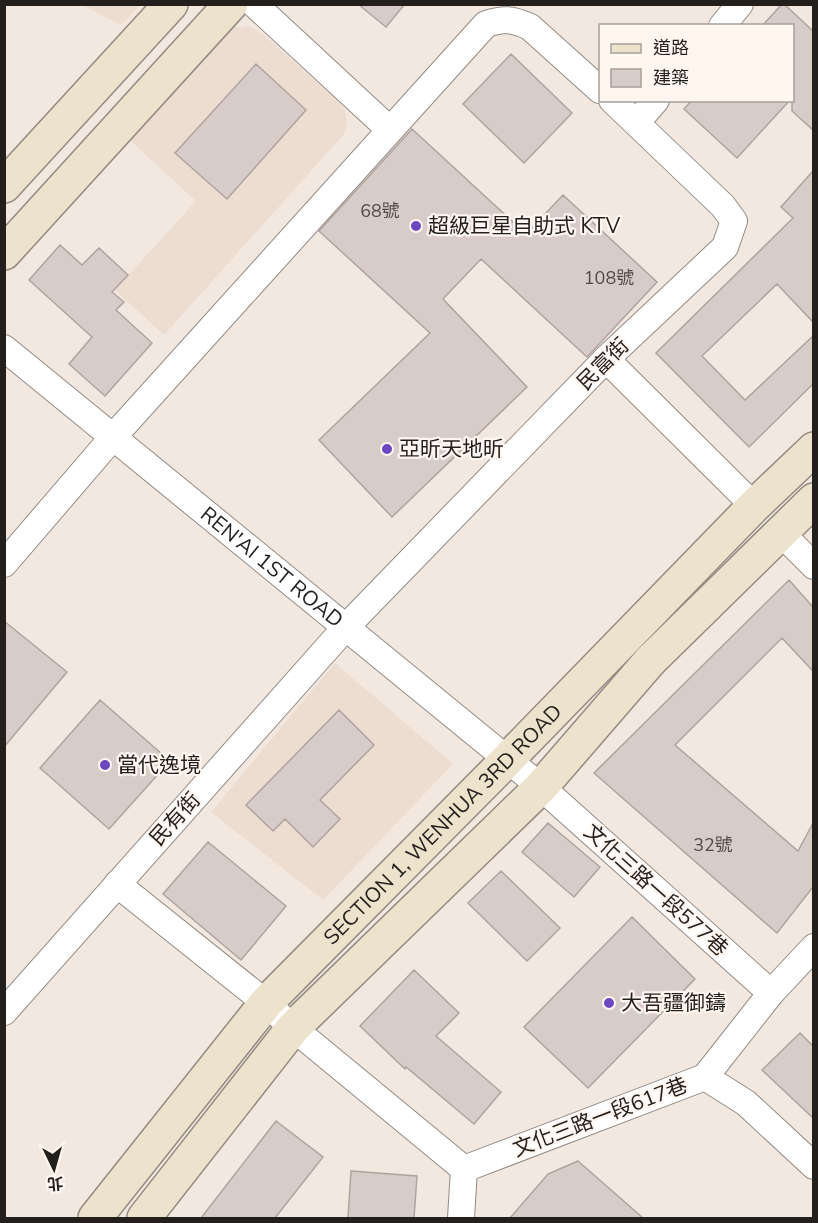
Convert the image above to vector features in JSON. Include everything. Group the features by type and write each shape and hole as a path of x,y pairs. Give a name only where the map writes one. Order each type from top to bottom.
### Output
{"street":[{"path":"4,186 171,4"},
{"path":"4,253 231,4"},
{"path":"254,4 390,130"},
{"path":"724,24 740,4"},
{"path":"4,564 114,437 486,24 500,19 530,27 599,89"},
{"name":"民富街","path":"346,627 606,359 725,247 734,221 723,206 614,102"},
{"path":"637,122 654,102"},
{"name":"REN'AI 1ST ROAD","path":"4,348 541,787"},
{"path":"606,359 754,506"},
{"name":"SECTION 1, WENHUA 3RD ROAD","path":"95,1218 266,1003 754,506 813,449"},
{"name":"SECTION 1, WENHUA 3RD ROAD","path":"144,1218 293,1028 541,787 650,661 813,500"},
{"path":"781,533 813,566"},
{"name":"民有街","path":"4,1012 346,627"},
{"name":"文化三路一段577巷","path":"541,787 771,993"},
{"path":"117,884 266,1003 293,1028 464,1169 461,1218"},
{"path":"705,1077 771,993 813,947"},
{"name":"文化三路一段617巷","path":"464,1169 705,1077 746,1103 813,1166"}],"shaded area":[{"path":"82,5 140,5 121,25"},
{"path":"232,24 240,28 249,26 263,34 340,103 345,111 347,126 344,134 164,335 115,290 196,201 124,135"},
{"path":"335,663 453,764 323,900 211,812"}],"building":[{"path":"358,4 405,4 386,27"},
{"path":"784,4 813,31 813,130 792,111 794,24 764,24"},
{"path":"511,54 572,113 524,163 463,104"},
{"path":"256,64 306,110 227,199 175,153"},
{"path":"690,102 788,102 737,158 684,109"},
{"path":"412,129 526,234 563,195 657,282 587,357 481,259 443,299 527,387 392,517 319,440 430,333 319,231"},
{"path":"813,171 813,322 777,284 702,356 745,400 813,336 813,384 749,447 656,353 793,218 781,207"},
{"path":"60,245 82,265 99,248 128,275 112,292 124,302 116,310 152,343 105,396 69,364 92,337 29,280"},
{"path":"789,580 813,607 813,671 782,638 675,745 798,851 813,823 813,887 777,933 594,773"},
{"path":"4,621 67,672 4,747"},
{"name":"當代逸境","path":"100,700 170,761 109,829 40,768"},
{"path":"339,710 374,745 320,800 340,819 313,847 285,819 273,831 246,805"},
{"path":"548,823 600,867 574,897 522,852"},
{"path":"208,842 286,906 241,960 163,894"},
{"path":"501,871 560,928 527,961 468,903"},
{"name":"大吾疆御鑄","path":"632,917 695,979 588,1088 524,1027"},
{"path":"414,970 459,1013 436,1036 501,1092 474,1124 406,1067 405,1069 360,1026"},
{"path":"800,1033 813,1046 813,1118 762,1070"},
{"path":"276,1121 323,1157 275,1218 201,1218"},
{"path":"578,1161 643,1218 510,1218 548,1174"},
{"path":"351,1171 417,1176 414,1218 348,1218"}],"place":[{"name":"超級巨星自助式 KTV","path":"416,226"},
{"name":"亞昕天地昕","path":"387,449"},
{"name":"當代逸境","path":"105,765"},
{"name":"大吾疆御鑄","path":"609,1003"}]}
